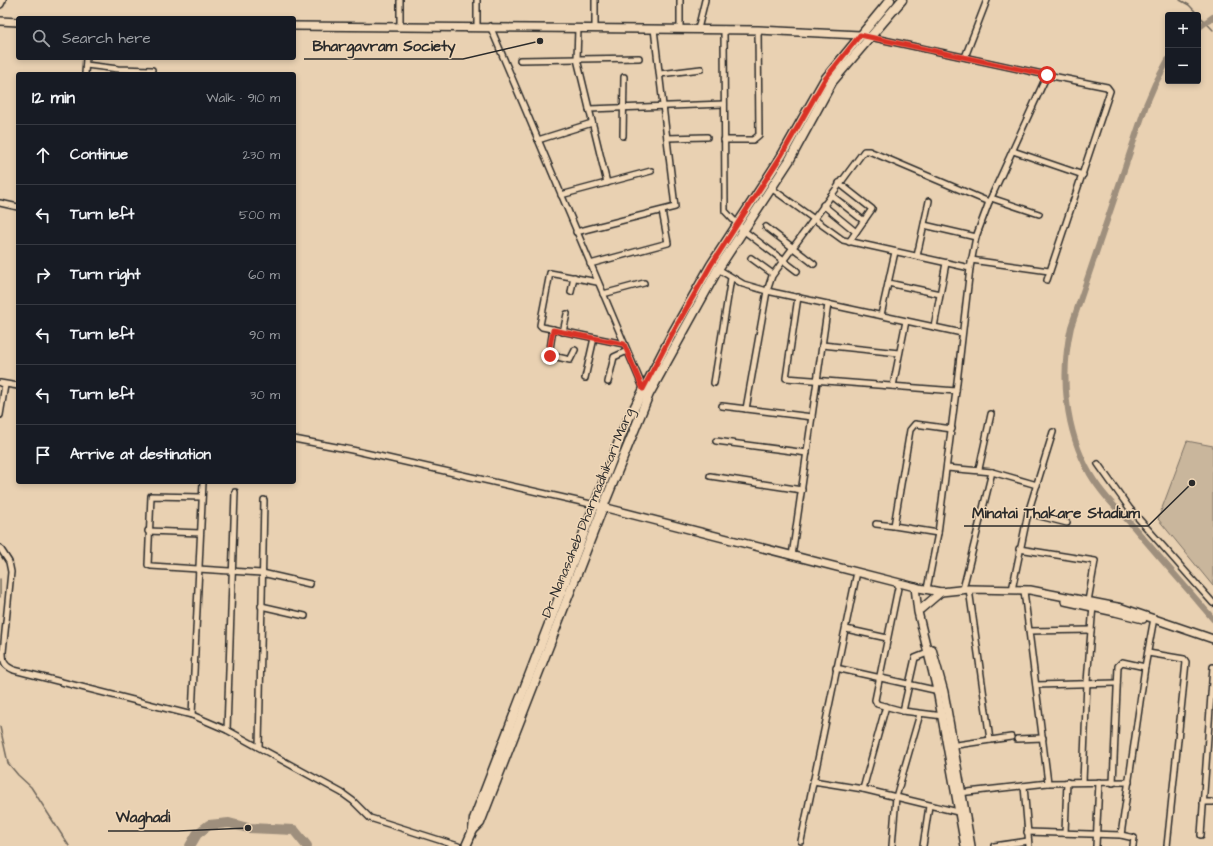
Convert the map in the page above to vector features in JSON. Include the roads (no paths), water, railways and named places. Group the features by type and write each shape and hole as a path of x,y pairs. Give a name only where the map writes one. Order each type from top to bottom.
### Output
{"main road":[{"name":"Dr Nanasaheb Dharmadhikari Marg","path":"466,846 473,830 474,819 599,506 625,426 646,391 673,332 714,267 736,224 781,156 825,79 890,0"},
{"name":"Dr Nanasaheb Dharmadhikari Marg","path":"714,267 743,230 771,188 800,142 832,82 902,0"}],"street":[{"path":"0,4 2,0"},
{"path":"400,0 400,25"},
{"path":"477,0 477,26"},
{"path":"595,0 596,28"},
{"path":"680,0 680,29"},
{"path":"698,29 705,0"},
{"path":"966,57 987,0"},
{"path":"0,21 16,22"},
{"path":"296,26 400,25 724,29 860,35 1107,87 1110,89 1110,93 1046,280"},
{"path":"490,26 626,350 646,391"},
{"path":"578,28 577,59 607,183"},
{"path":"576,232 674,208 676,204 654,28"},
{"path":"724,29 724,207 726,214 743,230 797,271"},
{"path":"724,140 753,140 759,135 758,30"},
{"path":"520,60 639,58"},
{"path":"85,72 86,60"},
{"path":"86,65 118,69 152,70"},
{"path":"660,74 701,70"},
{"path":"927,589 938,533 952,429 971,260 976,237 990,200 1047,75"},
{"path":"623,136 624,77"},
{"path":"589,109 724,104"},
{"path":"538,140 592,123"},
{"path":"667,138 707,136"},
{"path":"746,409 767,291 773,274 862,153 868,151 990,200 1039,214"},
{"path":"1013,151 1083,175"},
{"path":"561,195 651,171"},
{"path":"840,183 872,209 849,242"},
{"path":"771,188 837,237 849,242 970,268"},
{"path":"831,195 864,221"},
{"path":"917,256 929,201"},
{"path":"0,203 16,207"},
{"path":"823,205 856,232"},
{"path":"590,264 668,243 662,211"},
{"path":"924,225 976,237"},
{"path":"766,227 814,264"},
{"path":"881,316 895,252"},
{"path":"751,258 773,274"},
{"path":"971,260 1049,271"},
{"path":"934,327 946,263"},
{"path":"714,267 731,278 767,291 962,333"},
{"path":"597,282 552,273 549,274 539,324 542,327 553,330 624,344"},
{"path":"571,292 574,277"},
{"path":"714,383 731,278"},
{"path":"603,294 644,282"},
{"path":"888,283 940,294"},
{"path":"798,297 786,378 956,390"},
{"path":"792,556 828,304"},
{"path":"563,332 567,314"},
{"path":"893,386 906,321"},
{"path":"553,330 549,355 570,360 575,350"},
{"path":"585,378 594,338"},
{"path":"822,345 899,353"},
{"path":"608,382 614,356 626,350"},
{"path":"0,415 2,384 16,386"},
{"path":"722,406 812,417"},
{"path":"979,469 991,414"},
{"path":"894,526 910,430 915,424 952,429"},
{"path":"1012,590 1019,549 1028,513 1054,432"},
{"path":"296,439 360,451 599,506 917,588 941,592 966,589 1012,590 1024,592 1030,590 1092,603 1154,620 1213,639"},
{"path":"716,442 807,453"},
{"path":"1098,464 1130,509 1213,602"},
{"path":"946,468 979,469 1037,485"},
{"path":"990,740 966,589 992,472"},
{"path":"710,476 802,490"},
{"path":"192,716 203,484"},
{"path":"227,730 235,492"},
{"path":"202,497 152,496 150,499 148,530 147,563 149,566 262,573 310,584"},
{"path":"259,747 264,500"},
{"path":"1028,513 1067,523"},
{"path":"876,524 938,533"},
{"path":"148,530 200,533"},
{"path":"0,548 11,567 3,652 6,666 14,670 192,716 227,730 342,793 353,801 370,818 458,846"},
{"path":"1019,549 1095,561 1087,682 1083,782"},
{"path":"801,841 857,572"},
{"path":"899,583 874,700 877,704 903,711 945,716"},
{"path":"917,588 930,652"},
{"path":"917,588 918,612 941,691 958,793 971,846"},
{"path":"921,609 941,592"},
{"path":"1024,592 1048,783"},
{"path":"261,606 305,616"},
{"path":"1154,620 1213,644"},
{"path":"1121,836 1154,620"},
{"path":"846,629 887,638"},
{"path":"1029,631 1091,630"},
{"path":"903,711 915,658 930,652"},
{"path":"1148,653 1184,659 1186,662 1167,846"},
{"path":"1113,783 1118,666 1122,662 1146,667"},
{"path":"1201,835 1202,802 1213,667"},
{"path":"836,668 941,691"},
{"path":"1036,684 1087,682 1117,683"},
{"path":"863,789 886,706"},
{"path":"892,846 896,797 920,714"},
{"path":"950,746 990,740 1043,738"},
{"path":"813,781 863,789 958,812"},
{"path":"1065,833 1067,782"},
{"path":"1096,846 1099,782"},
{"path":"958,793 1048,783 1129,782"},
{"path":"994,846 1028,843 1024,786"},
{"path":"958,793 958,812 965,846"},
{"path":"1202,802 1213,802"},
{"path":"923,846 929,806"},
{"path":"1027,832 1121,836 1134,838 1133,846"}],"waterway":[{"path":"1180,0 1189,5 1213,30"},
{"path":"1201,26 1213,17"},
{"path":"1165,66 1146,105 1071,327 1066,364 1067,402 1075,439 1094,481 1213,619"},
{"path":"0,579 0,597"},
{"path":"0,727 8,763 31,787 69,846"},
{"path":"190,846 197,834 209,825 229,823 248,828 294,830 307,846"}],"place":[{"name":"Bhargavram Society","path":"540,41"},
{"name":"Minatai Thakare Stadium","path":"1192,483"},
{"name":"Waghadi","path":"248,828"}]}
